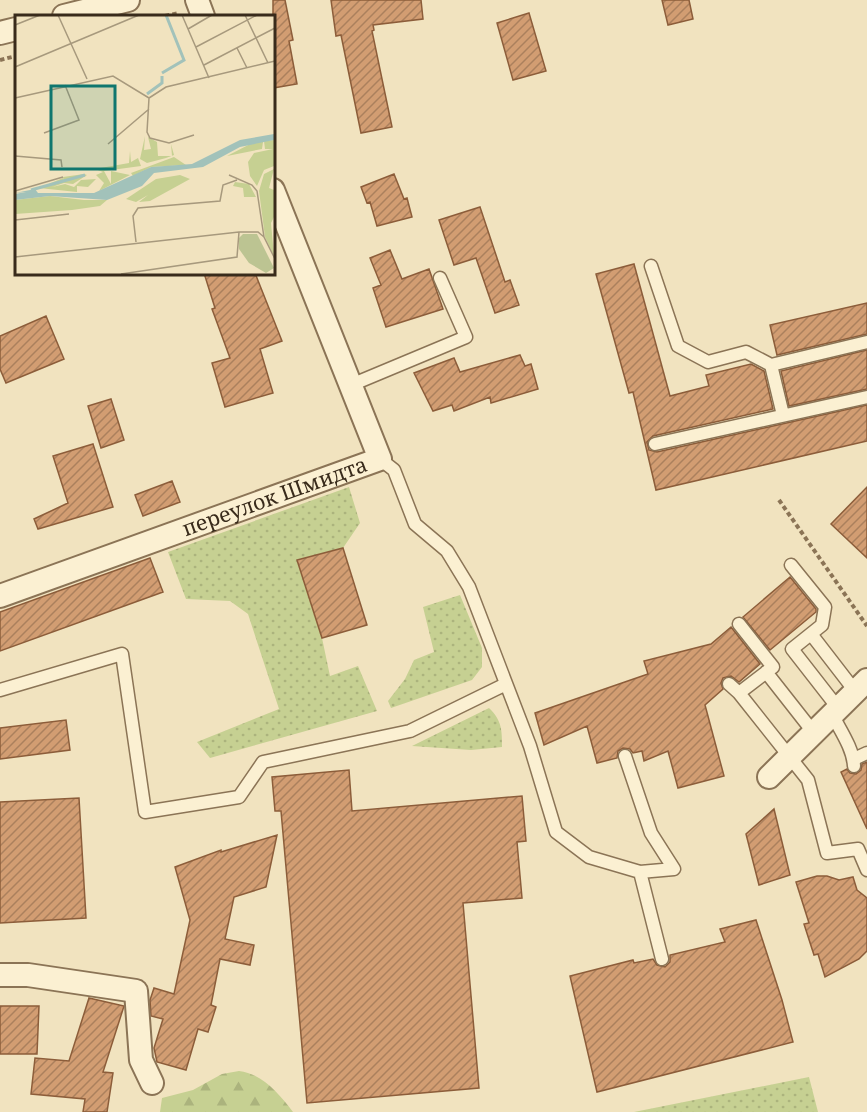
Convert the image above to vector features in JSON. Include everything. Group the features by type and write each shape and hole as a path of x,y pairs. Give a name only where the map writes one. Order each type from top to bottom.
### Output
{"street":[{"path":"68,15 129,0"},
{"path":"198,0 203,15"},
{"path":"0,33 15,29"},
{"name":"переулок Шмидта","path":"0,596 380,459 274,192"},
{"path":"769,777 861,685"},
{"path":"0,975 28,975 136,991 141,1060 152,1083"}],"lane":[{"path":"651,266 678,346 708,362 746,352 771,365 867,342"},
{"path":"351,385 466,337 440,278"},
{"path":"771,365 783,415"},
{"path":"655,444 867,397"},
{"path":"380,459 394,470 415,524 447,551 469,587 530,746 556,832 589,857 640,872 674,869 651,833 625,756"},
{"path":"791,565 825,607 822,625 792,649 835,711 854,763 867,753"},
{"path":"739,693 773,667 740,624"},
{"path":"811,634 861,685"},
{"path":"0,690 122,654 145,812 239,797 263,762 410,731 506,684"},
{"path":"766,672 814,733"},
{"path":"729,684 761,719 808,780 827,854 858,849 867,870"},
{"path":"640,872 662,959"}],"path":[{"path":"0,60 15,56"},
{"path":"779,500 867,626"}],"green space":[{"path":"349,487 360,523 343,548 297,560 322,638 330,676 358,666 377,711 210,758 197,742 279,709 248,614 230,601 186,599 168,552"},
{"path":"460,595 482,648 482,667 472,680 391,708 388,701 405,679 414,660 434,652 423,607"},
{"path":"489,708 497,717 500,726 502,747 471,750 412,746"},
{"path":"239,1071 256,1076 263,1081 293,1112 160,1112 162,1098 193,1090 222,1074"},
{"path":"809,1077 818,1112 634,1112"}],"building":[{"path":"273,0 285,0 293,40 289,41 297,84 274,88"},
{"path":"331,0 421,0 423,19 373,25 374,30 372,31 392,127 361,133 341,35 336,36"},
{"path":"662,0 689,0 693,19 668,25"},
{"path":"529,13 546,71 513,80 497,23"},
{"path":"394,174 404,199 407,198 412,217 377,226 370,202 367,203 361,187"},
{"path":"480,207 505,282 510,280 519,305 495,313 476,258 454,265 439,220"},
{"path":"390,250 402,279 429,269 443,309 386,327 373,288 381,285 370,258"},
{"path":"634,264 670,396 709,386 706,375 751,364 764,371 773,409 653,436 647,442 649,450 657,452 867,405 867,441 656,490 633,392 629,393 596,274"},
{"path":"204,274 255,274 282,341 260,349 273,393 225,407 212,363 230,358 212,309 215,308"},
{"path":"867,303 867,334 777,355 770,325"},
{"path":"46,316 64,359 6,383 0,369 0,336"},
{"path":"867,350 867,389 789,406 781,371"},
{"path":"520,355 525,366 531,364 538,389 491,403 490,397 454,411 452,405 433,411 414,373 454,358 460,372"},
{"path":"111,399 124,440 101,448 88,406"},
{"path":"93,444 113,507 38,529 34,519 68,503 53,456"},
{"path":"172,481 180,502 143,516 135,495"},
{"path":"867,487 867,558 831,524"},
{"path":"343,548 367,625 322,638 297,560"},
{"path":"150,558 163,592 0,651 0,612"},
{"path":"790,577 816,612 770,650 743,617"},
{"path":"731,627 760,664 739,682 731,676 723,678 721,683 723,689 705,705 724,776 678,788 668,751 644,761 642,751 633,753 630,749 623,748 618,751 617,758 597,763 587,726 544,745 535,713 648,674 644,661 711,644"},
{"path":"66,720 70,750 0,759 0,728"},
{"path":"867,762 867,829 841,772 847,769 850,773 856,774 861,770 862,764"},
{"path":"349,770 352,811 522,796 526,841 517,842 522,898 463,903 479,1088 307,1103 281,811 275,811 272,777"},
{"path":"79,798 86,918 0,923 0,802"},
{"path":"774,809 790,875 759,885 746,834"},
{"path":"277,835 266,887 234,897 225,939 254,945 250,965 220,959 211,1005 216,1007 208,1032 198,1029 186,1070 157,1062 154,1048 163,1019 151,1016 150,1000 154,988 174,994 190,920 175,867 221,850 221,852"},
{"path":"817,876 839,880 853,877 857,890 867,898 867,951 859,959 825,977 818,954 814,955 804,924 809,923 796,882"},
{"path":"756,920 793,1042 597,1092 570,976 633,960 634,963 653,959 657,965 665,967 670,962 670,955 725,942 720,929"},
{"path":"89,998 124,1006 103,1072 113,1073 107,1112 83,1112 85,1099 31,1094 35,1058 69,1061"},
{"path":"0,1006 39,1006 37,1054 0,1054"}]}
